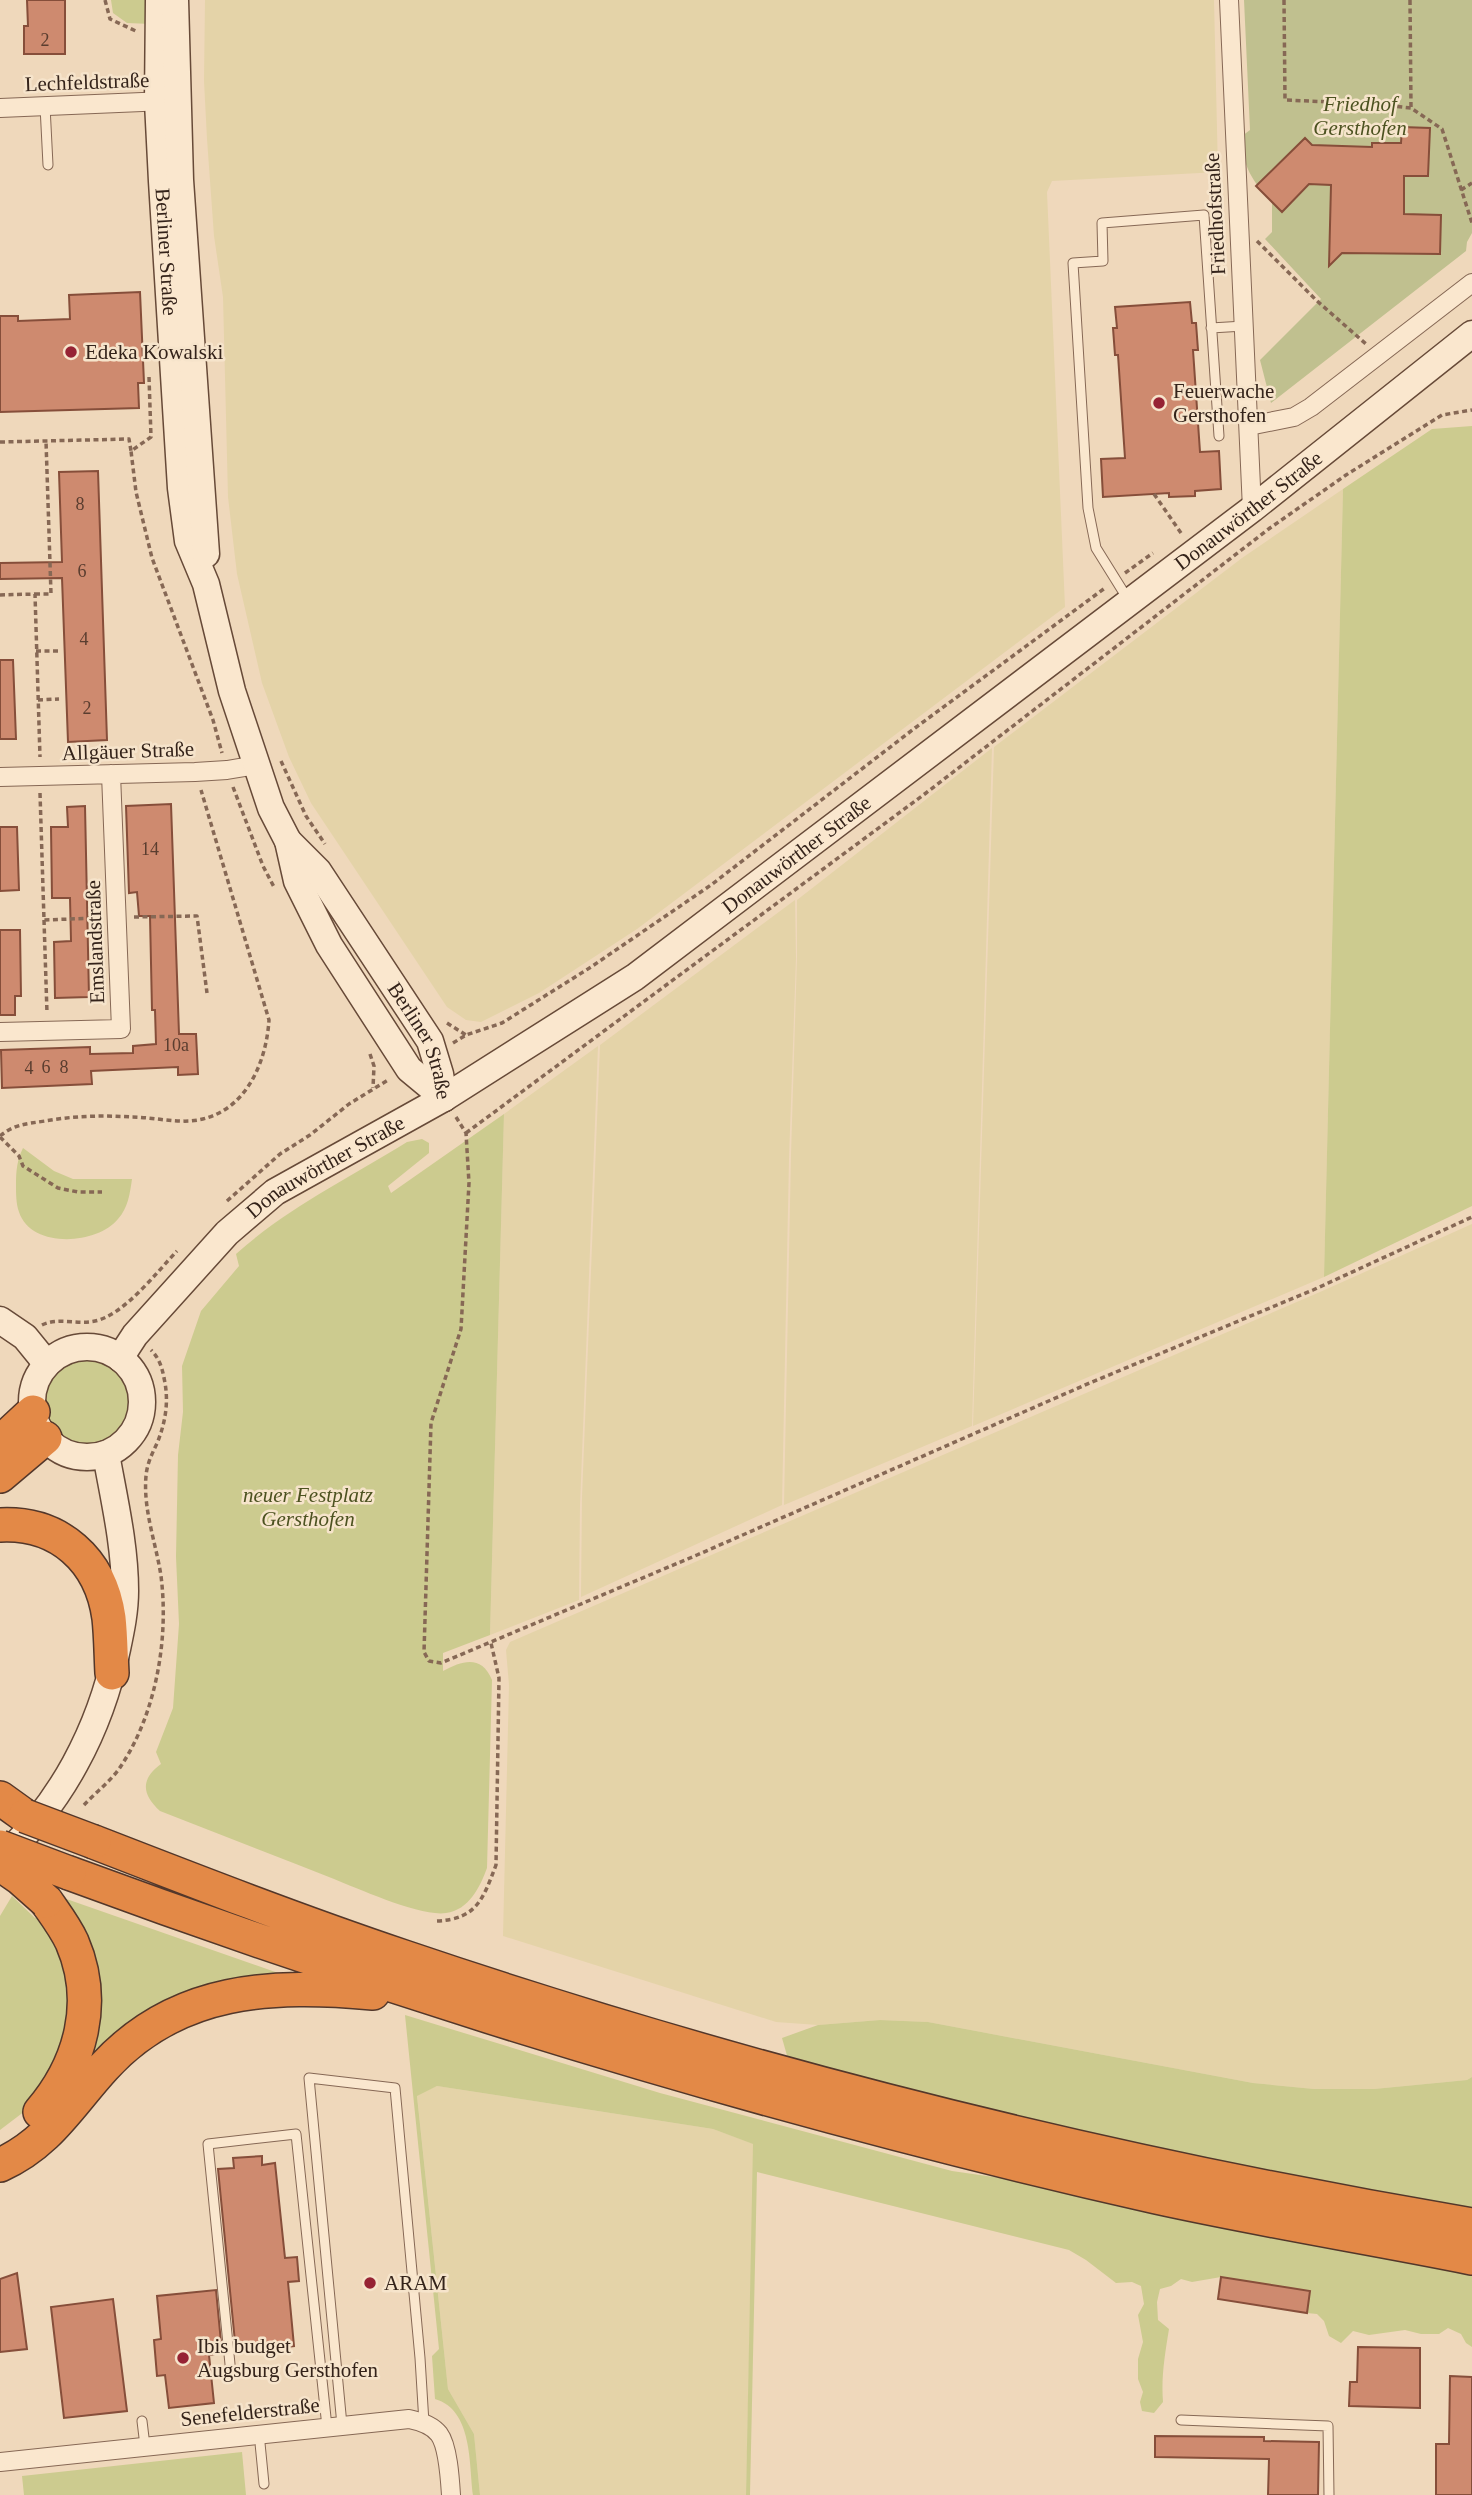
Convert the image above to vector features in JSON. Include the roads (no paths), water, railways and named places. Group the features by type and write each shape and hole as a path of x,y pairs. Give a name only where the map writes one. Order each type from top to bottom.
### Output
{"highway":[{"path":"0,1443 39,1425"},
{"path":"0,1476 39,1425"},
{"path":"0,1525 18,1525 49,1532 61,1538 89,1565 104,1596 109,1618 112,1673"},
{"path":"8,1806 205,1886 404,1957 654,2036 823,2083 1161,2164 1301,2194 1472,2225"},
{"path":"0,1847 171,1911 425,1997 713,2085 1032,2168 1161,2198 1472,2258"},
{"path":"0,1862 46,1901 72,1942 84,1987 82,2034 67,2074 54,2096 21,2130 0,2144"},
{"path":"0,2165 27,2149 58,2124 98,2073 125,2048 169,2019 195,2006 219,1998 275,1989 328,1989 425,1997"}],"main road":[{"name":"Berliner Straße","path":"159,0 205,540 206,584 232,691 267,759 271,808 288,841 318,870 430,1041 444,1098"},
{"name":"Berliner Straße","path":"167,101 175,0"},
{"name":"Donauwörther Straße","path":"120,1358 135,1335 227,1233 275,1192 444,1098 635,977 1252,509 1472,334"},
{"path":"0,1320 25,1337 47,1364"},
{"path":"86,1347 105,1350 120,1358 138,1383 141,1412 129,1438 106,1454 87,1458 68,1454 51,1445 39,1425 31,1403 35,1384 47,1364 67,1350 86,1347"},
{"path":"0,1862 31,1829 72,1771 86,1745 112,1673 123,1621 125,1594 120,1530 106,1454"}],"street":[{"name":"Friedhofstraße","path":"1229,0 1238,222 1245,274 1252,509"},
{"name":"Lechfeldstraße","path":"0,108 167,101"},
{"path":"1249,426 1294,417 1334,392 1472,283"},
{"name":"Allgäuer Straße","path":"0,777 227,770 267,759"},
{"name":"Emslandstraße","path":"0,1032 121,1029 111,774"},
{"name":"Senefelderstraße","path":"0,2462 409,2419 424,2423"},
{"path":"424,2423 439,2434 448,2463 451,2495"}],"lane":[{"path":"46,106 48,165"},
{"path":"1130,602 1096,548 1088,508 1073,263 1103,261 1102,223 1204,215 1219,436"},
{"path":"1211,328 1247,329"},
{"path":"335,2426 309,2078 395,2088 424,2423"},
{"path":"231,2374 208,2144 296,2134 335,2426"},
{"path":"1181,2420 1328,2426 1329,2495"},
{"path":"142,2421 145,2446"},
{"path":"259,2433 264,2484"}],"place":[{"name":"Edeka Kowalski","path":"71,352"},
{"name":"Feuerwache Gersthofen","path":"1159,403"},
{"name":"ARAM","path":"370,2283"},
{"name":"Ibis budget Augsburg Gersthofen","path":"183,2358"}],"park label":[{"name":"Friedhof Gersthofen","path":"1360,116"},
{"name":"neuer Festplatz Gersthofen","path":"308,1507"}]}
